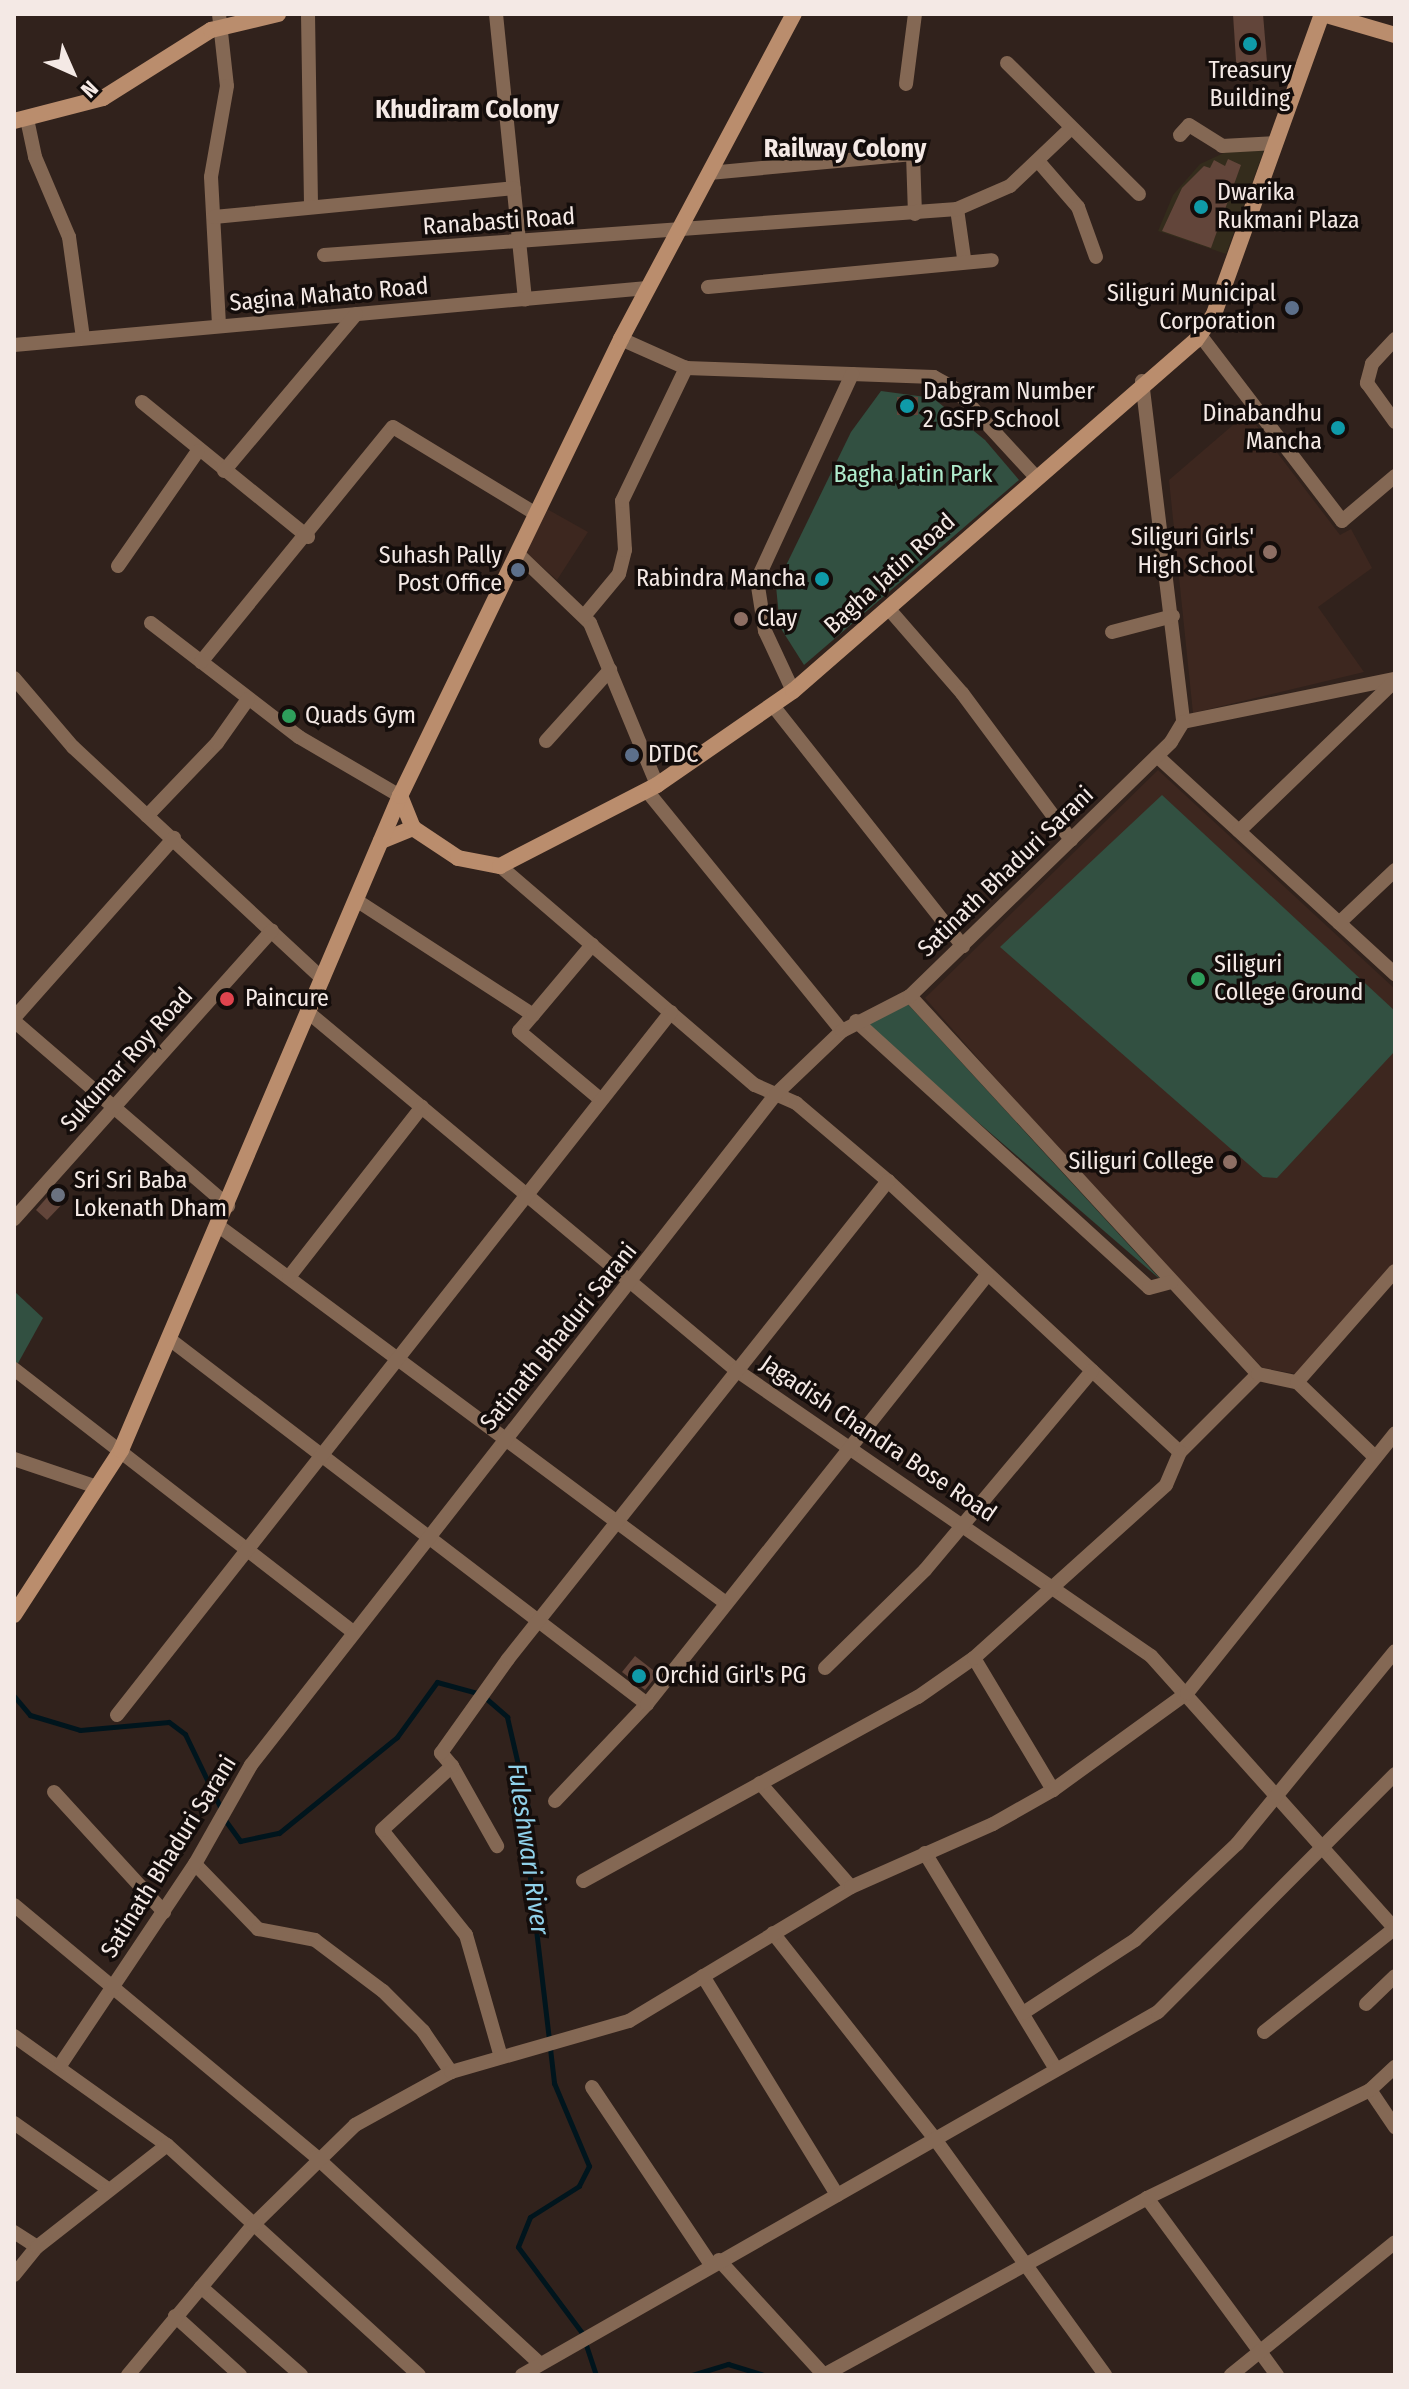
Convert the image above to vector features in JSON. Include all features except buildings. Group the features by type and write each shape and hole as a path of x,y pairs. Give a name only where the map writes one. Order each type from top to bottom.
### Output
{"street":[{"path":"83,338 69,237 20,120 119,92 164,55 220,20 278,14"},
{"path":"308,14 311,205"},
{"path":"496,14 525,300"},
{"path":"14,1615 121,1450 172,1341 400,796 621,339 794,14"},
{"path":"906,84 915,14"},
{"path":"1323,14 1395,35"},
{"name":"Bagha Jatin Road","path":"500,866 652,788 774,707 1142,381 1200,335 1323,14"},
{"path":"219,326 211,177 227,86 220,20"},
{"path":"1007,63 1070,129 1139,194"},
{"path":"1180,135 1189,125 1224,147 1276,143"},
{"name":"Ranabasti Road","path":"324,255 676,234 957,209 999,194 1070,129"},
{"path":"709,173 913,154 915,214"},
{"path":"1038,161 1078,207 1096,257"},
{"path":"214,217 311,205 514,188"},
{"path":"957,209 964,258"},
{"path":"708,287 887,272 964,258 992,260"},
{"name":"Sagina Mahato Road","path":"14,345 647,288"},
{"path":"224,471 356,314"},
{"path":"1200,335 1342,521 1395,476"},
{"path":"621,339 686,368 917,374 943,381 1035,476"},
{"path":"1395,339 1372,364 1367,383 1395,422"},
{"path":"585,615 619,574 625,550 622,501 686,368"},
{"path":"793,691 765,631 757,580 852,374"},
{"path":"1142,381 1173,616 1183,722 1395,680"},
{"path":"142,402 198,451 308,537"},
{"path":"201,662 308,537 393,427 536,514"},
{"path":"118,566 198,451"},
{"path":"517,553 585,615 610,670 652,788 842,1031"},
{"path":"888,608 962,693 1071,840"},
{"path":"1112,632 1173,616"},
{"path":"151,623 299,737 400,796 413,828 458,858 500,866 755,1085 796,1103 888,1181 1180,1452"},
{"path":"546,741 610,670"},
{"path":"14,678 73,747 323,979"},
{"path":"1239,831 1395,680"},
{"path":"147,816 217,743 248,699"},
{"path":"774,707 963,946"},
{"name":"Satinath Bhaduri Sarani","path":"61,2064 195,1864 227,1802 428,1536 631,1287 776,1094 842,1031 856,1021 910,996 1157,756 1183,722"},
{"path":"1157,756 1395,974"},
{"path":"381,841 413,828"},
{"path":"174,838 14,1020 228,1206"},
{"path":"1339,923 1395,870"},
{"path":"356,900 533,1015"},
{"name":"Sukumar Roy Road","path":"14,1219 272,930"},
{"path":"592,945 519,1031 600,1099"},
{"path":"910,996 1258,1374 1297,1382 1375,1457"},
{"path":"117,1715 245,1547 671,1012"},
{"name":"Jagadish Chandra Bose Road","path":"309,1013 631,1287 736,1370 1059,1587 1151,1656 1394,1928"},
{"path":"856,1021 1149,1288 1171,1282"},
{"path":"289,1277 422,1107"},
{"path":"497,1846 452,1766 441,1753 492,1680 615,1521 888,1181"},
{"path":"220,1227 726,1603"},
{"path":"1297,1382 1395,1271"},
{"path":"555,1801 647,1704 987,1275"},
{"path":"172,1341 647,1704"},
{"path":"14,1369 354,1633"},
{"path":"825,1668 964,1523 1092,1371"},
{"path":"583,1881 918,1697 974,1658 1059,1587 1166,1485 1180,1452 1258,1374"},
{"path":"128,2375 253,2225 316,2157 355,2125 451,2072 535,2048 573,2041 629,2021 851,1887 1053,1790 1187,1693 1395,1433"},
{"path":"14,1459 97,1487"},
{"path":"1023,2013 1135,1940 1278,1798 1395,1651"},
{"path":"974,1658 1053,1790"},
{"path":"452,1766 382,1830 466,1935 501,2057"},
{"path":"522,2375 1173,2001 1395,1774"},
{"path":"760,1783 851,1887"},
{"path":"54,1792 164,1912"},
{"path":"925,1853 1056,2069"},
{"path":"195,1864 258,1929 315,1940 383,1991 423,2031 451,2072"},
{"path":"14,1905 116,1984 316,2157 540,2364"},
{"path":"1264,2032 1394,1928"},
{"path":"773,1933 935,2139 1105,2375"},
{"path":"703,1976 837,2195"},
{"path":"1366,2004 1395,1976"},
{"path":"14,2036 61,2064 167,2145 419,2375"},
{"path":"592,2087 715,2262 824,2375 1147,2198 1370,2090 1395,2067"},
{"path":"1370,2090 1395,2127"},
{"path":"14,2123 108,2189"},
{"path":"14,2275 37,2247 167,2145"},
{"path":"1147,2198 1277,2375"},
{"path":"14,2232 37,2247"},
{"path":"1231,2375 1258,2349 1395,2242"},
{"path":"201,2287 301,2375"},
{"path":"175,2316 240,2375"}],"shaded area":[{"name":"Dwarika Rukmani Plaza","path":"1264,150 1226,254 1158,231 1173,195 1200,164 1228,151"},
{"name":"Siliguri Girls' High School","path":"1247,413 1340,535 1351,529 1372,568 1318,607 1364,672 1193,713 1169,480"},
{"path":"547,509 588,532 557,580 524,551"},
{"name":"Siliguri College","path":"1158,770 1395,989 1395,1262 1297,1374 1263,1368 1166,1273 925,998"}],"green space":[{"name":"Bagha Jatin Park","path":"881,391 933,398 985,440 1019,480 804,665 780,627 776,586 851,432"},
{"name":"Siliguri College Ground","path":"1162,795 1395,1011 1395,1051 1277,1178 1263,1177 1000,947"},
{"path":"906,1002 1162,1281 862,1022"},
{"path":"14,1291 43,1318 17,1365 14,1362"}],"waterway":[{"name":"Fuleshwari River","path":"225,1820 240,1841 279,1833 397,1737 437,1682 481,1694 507,1717 528,1808 528,1861 554,2083 589,2166 579,2186 530,2217 518,2247 582,2333 596,2375"},
{"name":"Fuleshwari River","path":"14,1696 30,1715 80,1730 169,1722 185,1734 222,1811"},
{"name":"Fuleshwari River","path":"692,2375 728,2364 763,2375"}],"place":[{"name":"Treasury Building","path":"1250,44"},
{"name":"Dwarika Rukmani Plaza","path":"1201,207"},
{"name":"Siliguri Municipal Corporation","path":"1292,308"},
{"name":"Dabgram Number 2 GSFP School","path":"907,406"},
{"name":"Dinabandhu Mancha","path":"1338,428"},
{"name":"Siliguri Girls' High School","path":"1270,552"},
{"name":"Suhash Pally Post Office","path":"518,570"},
{"name":"Rabindra Mancha","path":"822,579"},
{"name":"Clay","path":"741,619"},
{"name":"Quads Gym","path":"289,716"},
{"name":"DTDC","path":"632,755"},
{"name":"Siliguri College Ground","path":"1198,979"},
{"name":"Paincure","path":"227,999"},
{"name":"Siliguri College","path":"1230,1162"},
{"name":"Sri Sri Baba Lokenath Dham","path":"58,1195"},
{"name":"Orchid Girl's PG","path":"639,1676"}],"district":[{"name":"Khudiram Colony","path":"467,110"},
{"name":"Railway Colony","path":"845,149"}]}
